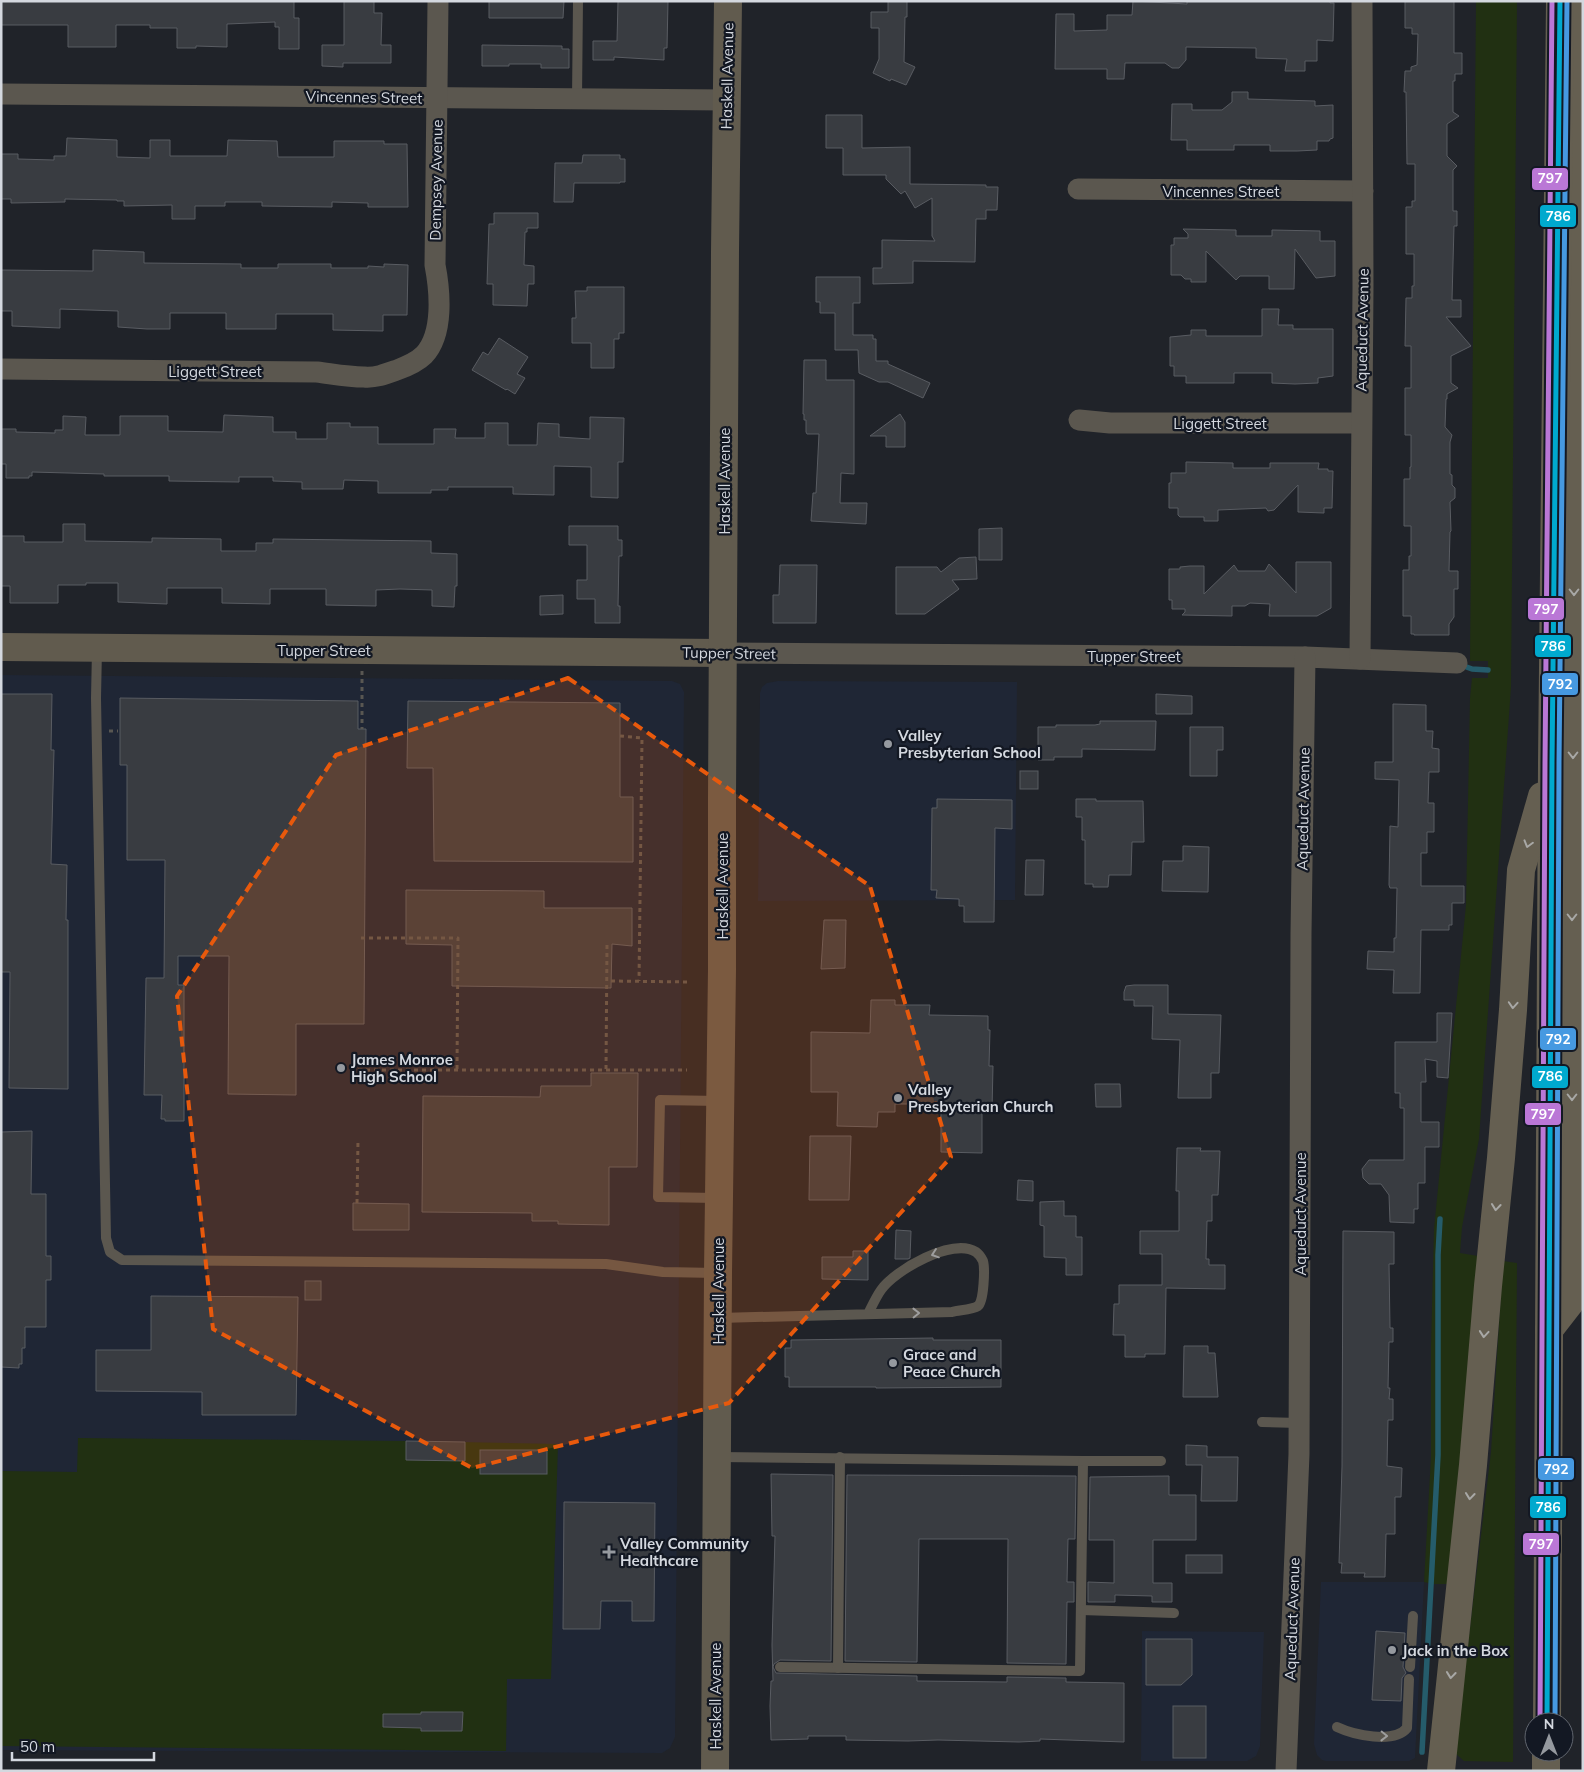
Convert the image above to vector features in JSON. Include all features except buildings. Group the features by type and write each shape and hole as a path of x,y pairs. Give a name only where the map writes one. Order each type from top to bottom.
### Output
{"highway":[{"path":"1547,1712 1552,763 1560,1"},
{"path":"1549,1330 1570,1303 1574,528 1580,1"},
{"path":"1441,1771 1473,1465 1488,1286 1502,1158 1521,870 1552,763"}],"main road":[{"name":"Haskell Avenue","path":"715,1771 728,1"},
{"name":"Tupper Street","path":"1,647 723,653"}],"street":[{"name":"Dempsey Avenue","path":"424,355 432,342 439,310 439,286 434,265 438,1"},
{"name":"Aqueduct Avenue","path":"1360,659 1363,191 1362,1"},
{"name":"Vincennes Street","path":"1,94 727,100"},
{"name":"Vincennes Street","path":"1078,189 1363,191"},
{"name":"Liggett Street","path":"1,370 318,372 365,378 382,376 403,368 424,355"},
{"name":"Liggett Street","path":"1079,420 1110,423 1361,423"},
{"name":"Tupper Street","path":"723,653 1305,657 1457,663"},
{"name":"Aqueduct Avenue","path":"1286,1771 1299,1423 1301,934 1305,657"}],"lane":[{"path":"577,98 578,1"},
{"path":"98,648 96,698 106,1238 110,1252 122,1260 606,1264 663,1272 718,1272"},
{"path":"719,1198 658,1197 660,1100 720,1101"},
{"path":"718,1318 952,1312 977,1307 981,1302 983,1290 983,1262 978,1253 971,1249 948,1249 922,1258 899,1272 881,1289 868,1314"},
{"path":"1262,1422 1299,1423"},
{"path":"717,1457 1161,1461"},
{"path":"838,1668 840,1457"},
{"path":"780,1667 1080,1671 1083,1461"},
{"path":"1081,1610 1174,1613"},
{"path":"1410,1667 1413,1616"},
{"path":"1337,1727 1349,1733 1372,1736 1396,1736 1402,1734 1407,1728 1409,1679"}],"path":[{"path":"362,671 362,729"},
{"path":"620,736 642,738 639,982"},
{"path":"361,938 458,938 457,1070"},
{"path":"606,1069 607,944"},
{"path":"611,982 689,982"},
{"path":"358,1070 687,1070"},
{"path":"357,1203 358,1140"}],"highlighted area":[{"path":"568,678 870,886 951,1157 729,1403 472,1468 213,1329 177,996 336,755"}],"shaded area":[{"name":"James Monroe High School","path":"1,675 672,681 680,684 684,692 675,1737 670,1748 662,1753 1,1750"},
{"name":"Valley Presbyterian School","path":"778,681 1017,682 1015,900 758,901 760,693 762,687 767,683"},
{"path":"1321,1582 1424,1582 1415,1758 1409,1761 1326,1761 1317,1755 1314,1744"},
{"path":"1142,1631 1264,1632 1260,1746 1256,1756 1247,1761 1141,1761"}],"green space":[{"path":"1476,1 1517,1 1511,687 1479,1139 1462,1227 1460,1253 1478,1256 1449,1584 1433,1584 1424,1582 1431,1457 1434,1229 1466,905 1470,698 1472,678 1488,678 1488,661 1470,661"},
{"path":"1503,1261 1517,1263 1513,1762 1464,1761 1455,1753 1491,1452"},
{"path":"78,1438 558,1444 551,1679 507,1679 506,1751 1,1746 1,1471 77,1472"}],"waterway":[{"path":"1461,665 1472,669 1488,670"},
{"path":"1422,1752 1438,1455 1438,1255 1440,1219"}],"transit line":[{"name":"797","path":"1540,1712 1545,763 1552,1"},
{"name":"786","path":"1547,1712 1552,763 1560,1"},
{"name":"792","path":"1555,1712 1559,763 1567,1"}],"place":[{"name":"Valley Presbyterian School","path":"888,744"},
{"name":"James Monroe High School","path":"341,1068"},
{"name":"Valley Presbyterian Church","path":"898,1098"},
{"name":"Grace and Peace Church","path":"893,1363"},
{"name":"Valley Community Healthcare","path":"609,1552"},
{"name":"Jack in the Box","path":"1392,1650"}]}
